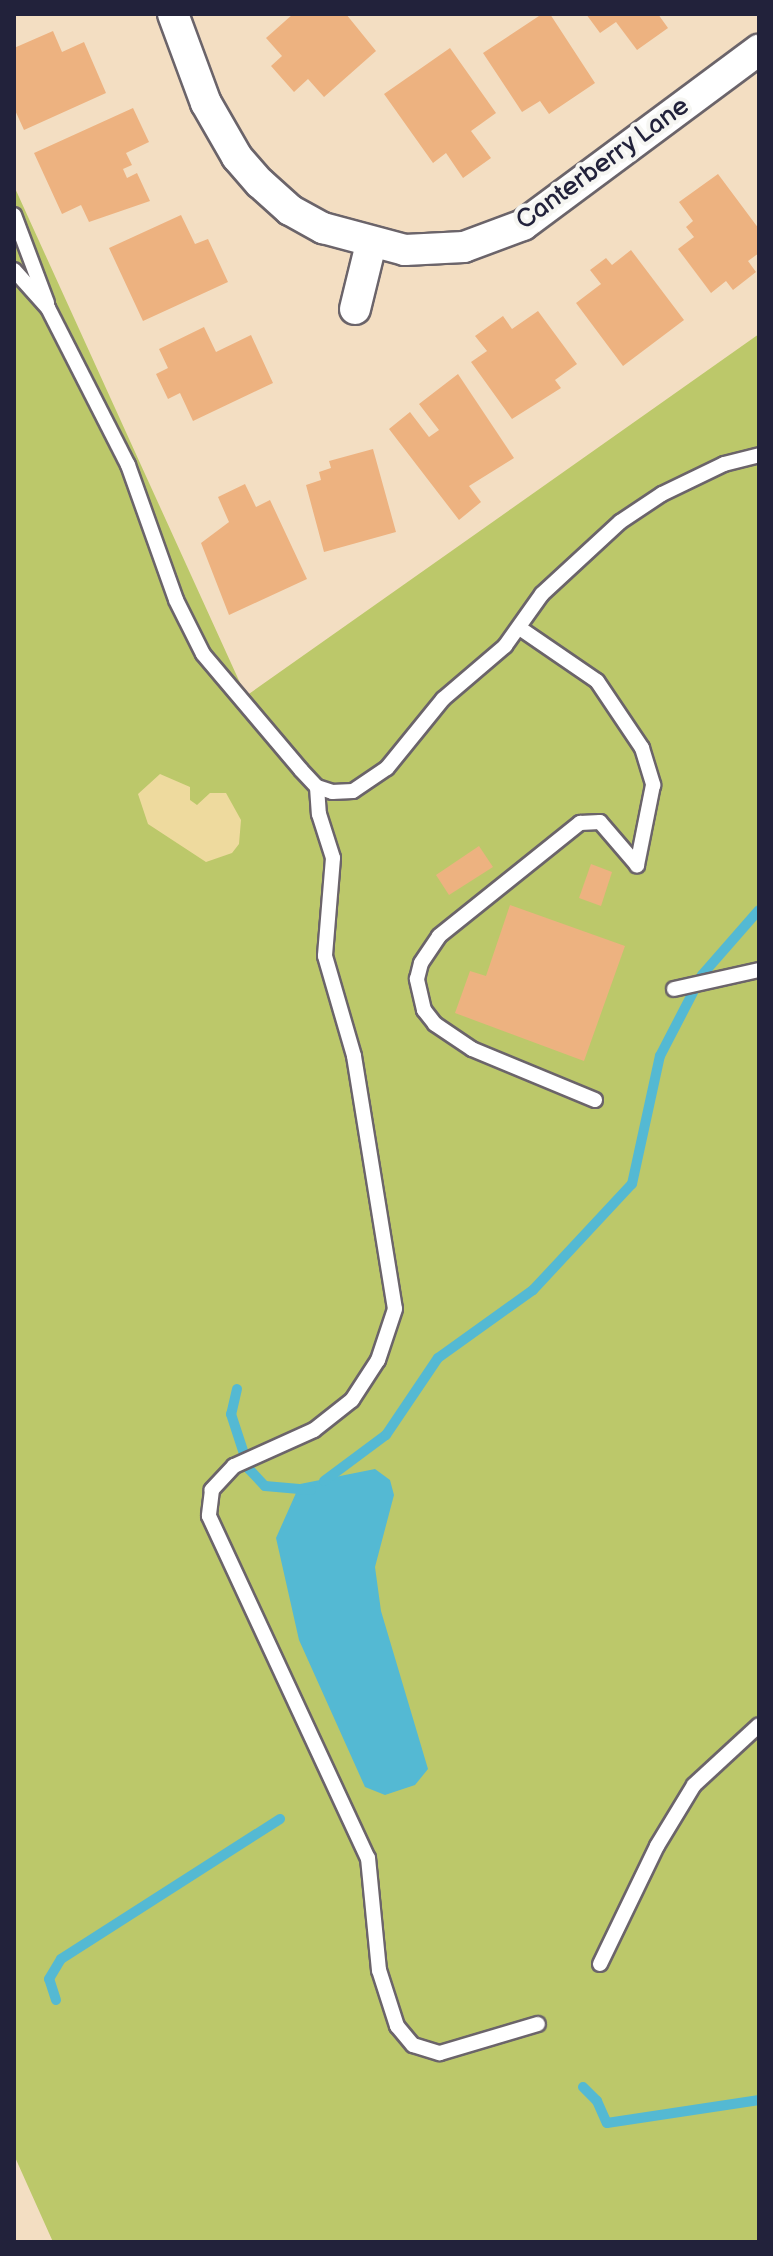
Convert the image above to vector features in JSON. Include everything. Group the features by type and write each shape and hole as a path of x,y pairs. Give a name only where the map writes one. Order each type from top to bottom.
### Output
{"street":[{"name":"Canterberry Lane","path":"173,14 206,103 246,169 307,221 371,244 447,250 508,233 759,50"},
{"path":"355,309 371,244"}],"lane":[{"path":"14,215 48,308 128,465 164,569 196,641 220,676 317,787 332,792 369,784 443,699 521,629 542,594 620,522 662,494 724,464 759,455"},
{"path":"14,270 48,308"},
{"path":"521,629 597,681 642,748 653,775 644,843 637,865 600,822 580,823 439,936 421,963 420,994 435,1024 472,1049 595,1100"},
{"path":"317,787 319,814 333,858 325,956 354,1056 395,1309 378,1360 352,1400 314,1430 227,1471 212,1490 209,1516 368,1858 379,1970 397,2026 413,2045 440,2053 538,2024"},
{"path":"674,989 759,970"},
{"path":"600,1964 657,1846 694,1785 759,1725"}],"green space":[{"path":"14,186 246,696 759,334 759,2242 53,2242 14,2155"}],"sand":[{"path":"160,774 190,787 190,800 197,805 210,793 226,793 241,820 239,844 232,853 206,862 148,824 138,794"}],"water":[{"path":"375,1469 390,1480 394,1495 375,1567 381,1611 428,1769 415,1785 385,1795 365,1787 299,1640 276,1538 300,1484"}],"building":[{"path":"293,14 346,14 376,51 324,97 308,79 294,92 271,66 282,56 266,38"},
{"path":"542,14 550,14 595,83 549,114 540,101 522,112 483,53"},
{"path":"586,14 658,14 668,28 637,50 616,22 600,33"},
{"path":"53,31 62,52 84,42 106,93 24,130 14,108 14,48"},
{"path":"450,48 496,113 471,131 491,158 463,178 446,153 433,163 384,94"},
{"path":"133,108 149,142 126,153 132,165 123,169 127,178 137,173 150,201 89,222 81,205 62,214 34,153"},
{"path":"718,174 759,229 759,253 748,261 756,272 733,290 726,281 711,293 678,249 694,237 686,227 693,221 679,202"},
{"path":"181,215 195,244 208,239 228,282 143,321 109,248"},
{"path":"631,250 684,320 623,366 576,303 601,284 590,270 606,258 612,265"},
{"path":"538,311 577,364 555,380 561,388 512,419 471,362 487,351 475,336 503,316 512,329"},
{"path":"204,327 216,352 251,335 273,383 193,421 180,393 168,399 156,374 168,368 159,349"},
{"path":"458,374 514,458 469,486 481,502 459,520 389,429 410,412 429,437 439,430 419,404"},
{"path":"373,449 396,532 324,552 306,485 321,480 319,472 331,468 329,461"},
{"path":"245,484 256,507 270,500 307,579 229,615 201,543 229,522 218,497"},
{"path":"479,846 493,867 449,895 436,875"},
{"path":"591,864 612,872 601,906 579,898"},
{"path":"510,905 625,946 584,1061 455,1013 470,971 486,976"}],"waterway":[{"path":"324,1481 386,1435 438,1358 533,1290 632,1184 660,1056 702,975 759,910"},
{"path":"237,1389 231,1414 249,1469 265,1486 311,1490"},
{"path":"56,2000 49,1979 61,1959 280,1819"},
{"path":"583,2087 597,2101 607,2123 759,2100"}]}
